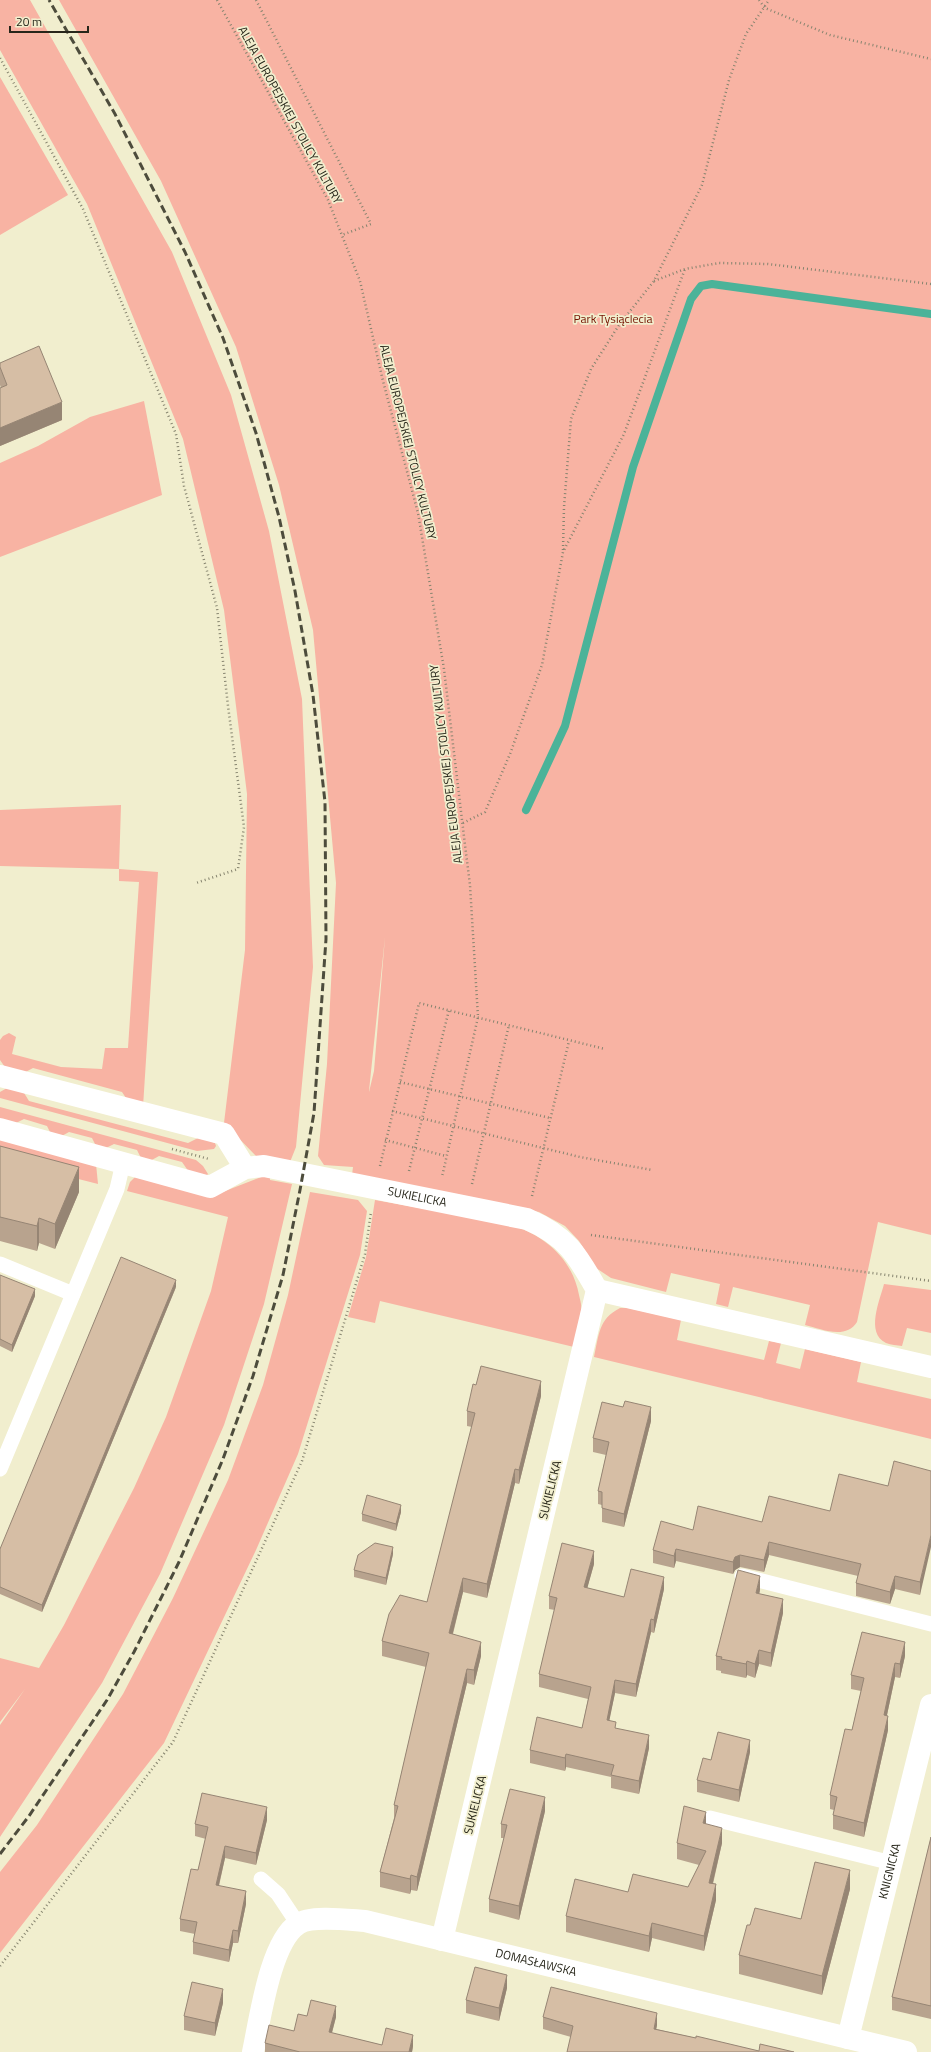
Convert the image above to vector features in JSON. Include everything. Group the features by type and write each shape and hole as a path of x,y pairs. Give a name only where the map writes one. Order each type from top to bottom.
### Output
{"street":[{"path":"0,1076 224,1134 245,1168 210,1187 0,1129"},
{"name":"SUKIELICKA","path":"245,1168 264,1166 527,1219 547,1228 566,1242 582,1264 597,1290 442,1940"},
{"path":"597,1290 931,1367"},
{"name":"KNIGNICKA","path":"848,2038 931,1705"},
{"name":"DOMASŁAWSKA","path":"298,1924 325,1918 364,1921 906,2052"},
{"path":"253,2052 272,1967 282,1941 298,1924"}],"lane":[{"path":"0,1469 117,1189 123,1163"},
{"path":"0,1264 73,1294"},
{"path":"742,1576 931,1624"},
{"path":"710,1818 892,1863"},
{"path":"261,1879 278,1894 298,1924"}],"path":[{"name":"ALEJA EUROPEJSKIEJ STOLICY KULTURY","path":"217,0 328,200 342,235 360,281 383,381 418,513 444,669 463,823 470,885 478,1017 436,1201"},
{"path":"256,0 371,224 342,235"},
{"path":"759,0 765,8 830,35 931,59"},
{"path":"463,823 485,812 510,754 542,665 563,552 564,507 571,419 591,369 619,325 654,281 702,185 729,80 746,34 769,0"},
{"path":"0,58 83,209 176,434 184,486 217,608 244,827 238,869 196,883"},
{"path":"654,281 685,269 719,263 768,264 931,284"},
{"path":"563,552 624,434 685,269"},
{"path":"0,1966 173,1742 302,1461 365,1254 375,1189 385,1140 419,1003 605,1049"},
{"path":"403,1195 449,1010"},
{"path":"467,1206 509,1025"},
{"path":"527,1219 569,1040"},
{"path":"400,1082 550,1118"},
{"path":"392,1111 580,1157 652,1170"},
{"path":"385,1140 446,1156"},
{"path":"566,1242 575,1233 931,1281"}],"green space":[{"path":"0,0 30,0 172,252 231,395 269,531 302,699 313,967 296,1147 290,1162 258,1158 224,1123 245,950 247,794 224,610 183,439 87,204 0,50"},
{"name":"Park Tysiąclecia","path":"59,0 931,0 931,1235 878,1222 857,1322 846,1331 826,1331 805,1325 810,1305 733,1287 728,1307 716,1304 720,1284 671,1273 666,1292 611,1278 596,1268 579,1241 565,1226 539,1212 352,1175 353,1167 324,1165 318,1156 327,1064 336,883 313,630 279,485 236,347 161,181","holes":["385,937 374,1071 369,1092"]},
{"path":"0,77 68,195 0,235"},
{"path":"144,401 162,495 0,557 0,463 38,446 90,417"},
{"path":"121,805 119,869 0,866 0,810"},
{"path":"119,869 158,872 143,1107 130,1104 122,1092 33,1068 22,1074 7,1070 0,1060 0,1040 3,1036 9,1033 16,1037 12,1054 61,1067 102,1069 105,1048 128,1048 139,882 119,881"},
{"path":"7,1088 21,1088 29,1101 188,1143 200,1137 215,1143 216,1146 214,1149 197,1151 0,1098 0,1092"},
{"path":"0,1107 196,1160 203,1166 208,1174 205,1177 191,1175 182,1162 159,1156 150,1161 142,1160 137,1150 114,1144 104,1149 96,1146 92,1138 69,1132 60,1137 51,1134 47,1126 24,1119 10,1126 0,1121"},
{"path":"0,1139 96,1164 98,1184 0,1159"},
{"path":"264,1176 270,1176 270,1180 292,1184 264,1304 224,1425 160,1574 102,1683 0,1837 0,1725 25,1689 0,1722 0,1658 39,1668 64,1625 134,1488 166,1417 211,1291 228,1217 127,1191 130,1182 135,1177 220,1193"},
{"path":"310,1192 358,1200 367,1211 360,1255 298,1454 256,1550 164,1743 0,1953 0,1872 37,1825 123,1694 173,1598 228,1480 263,1385 288,1295"},
{"path":"375,1200 504,1223 517,1227 542,1239 562,1257 575,1281 581,1308 574,1347 380,1301 375,1323 348,1317 366,1257"},
{"path":"884,1284 931,1290 931,1333 907,1328 902,1346 886,1343 880,1338 876,1332 875,1324 877,1307"},
{"path":"620,1308 628,1308 681,1320 677,1340 764,1360 769,1341 781,1343 776,1363 800,1369 805,1349 861,1362 857,1382 931,1399 931,1439 594,1357 603,1323 607,1317"}],"building":[{"path":"39,346 62,402 0,428 0,388 7,385 0,367 0,363"},
{"path":"0,1146 79,1167 55,1224 39,1218 37,1226 0,1217"},
{"path":"121,1257 176,1280 42,1605 0,1587 0,1549"},
{"path":"0,1275 35,1289 12,1345 0,1339"},
{"path":"481,1366 541,1381 519,1470 515,1469 487,1584 463,1578 449,1633 481,1642 474,1670 467,1669 417,1877 411,1875 410,1879 380,1872 398,1806 394,1805 429,1653 382,1641 389,1614 400,1595 427,1602 475,1413 467,1411 473,1384 476,1385"},
{"path":"625,1401 651,1407 624,1514 602,1508 602,1492 598,1491 609,1442 593,1438 602,1402 623,1407"},
{"path":"894,1461 931,1471 931,1535 920,1582 895,1576 890,1592 856,1583 861,1564 769,1542 764,1560 740,1555 735,1557 733,1562 676,1549 674,1556 653,1550 661,1521 693,1530 698,1506 762,1522 769,1496 830,1511 839,1474 888,1486"},
{"path":"367,1495 401,1505 396,1524 362,1514"},
{"path":"375,1543 393,1547 386,1578 354,1570 358,1555"},
{"path":"562,1543 594,1551 584,1587 624,1597 631,1569 664,1577 654,1620 651,1619 636,1684 615,1680 607,1720 616,1722 615,1728 649,1735 639,1781 611,1775 614,1765 566,1754 565,1758 530,1750 537,1717 582,1728 591,1687 539,1674 557,1598 549,1596"},
{"path":"738,1570 760,1576 756,1593 783,1599 771,1653 759,1650 755,1664 747,1661 746,1664 721,1659 722,1657 716,1656"},
{"path":"862,1632 905,1642 900,1664 895,1663 884,1715 888,1716 864,1823 833,1815 837,1797 830,1795 845,1729 852,1730 864,1678 851,1675"},
{"path":"718,1732 750,1740 739,1790 697,1780 703,1758 711,1760"},
{"path":"510,1789 545,1797 519,1906 489,1899 507,1825 501,1824"},
{"path":"202,1793 267,1807 256,1853 225,1846 216,1885 246,1891 238,1931 233,1930 229,1950 193,1942 197,1922 180,1919 191,1869 198,1870 208,1827 195,1824"},
{"path":"684,1806 706,1812 703,1823 722,1828 709,1883 716,1884 704,1936 652,1923 649,1936 566,1916 575,1879 628,1892 633,1874 688,1887 706,1851 677,1843"},
{"path":"931,1837 931,2006 892,1997"},
{"path":"815,1862 850,1870 822,1976 739,1955 747,1925 750,1925 755,1908 801,1919"},
{"path":"475,1967 507,1975 499,2008 466,2000"},
{"path":"192,1982 223,1989 215,2023 184,2016"},
{"path":"551,1987 657,2013 654,2029 696,2038 696,2036 759,2051 760,2044 794,2052 567,2052 573,2026 543,2017"},
{"path":"311,2000 336,2006 329,2032 382,2045 386,2028 413,2035 409,2052 300,2052 265,2043 269,2025 294,2031 298,2014 307,2016"}],"waterway":[{"path":"526,810 565,726 633,467 691,299 701,286 712,284 931,314"}],"railway":[{"path":"0,1854 29,1816 107,1700 134,1652 179,1562 223,1459 253,1376 283,1275 314,1113 326,939 325,802 313,695 295,591 279,517 256,433 223,338 185,252 115,114 49,0"}]}
